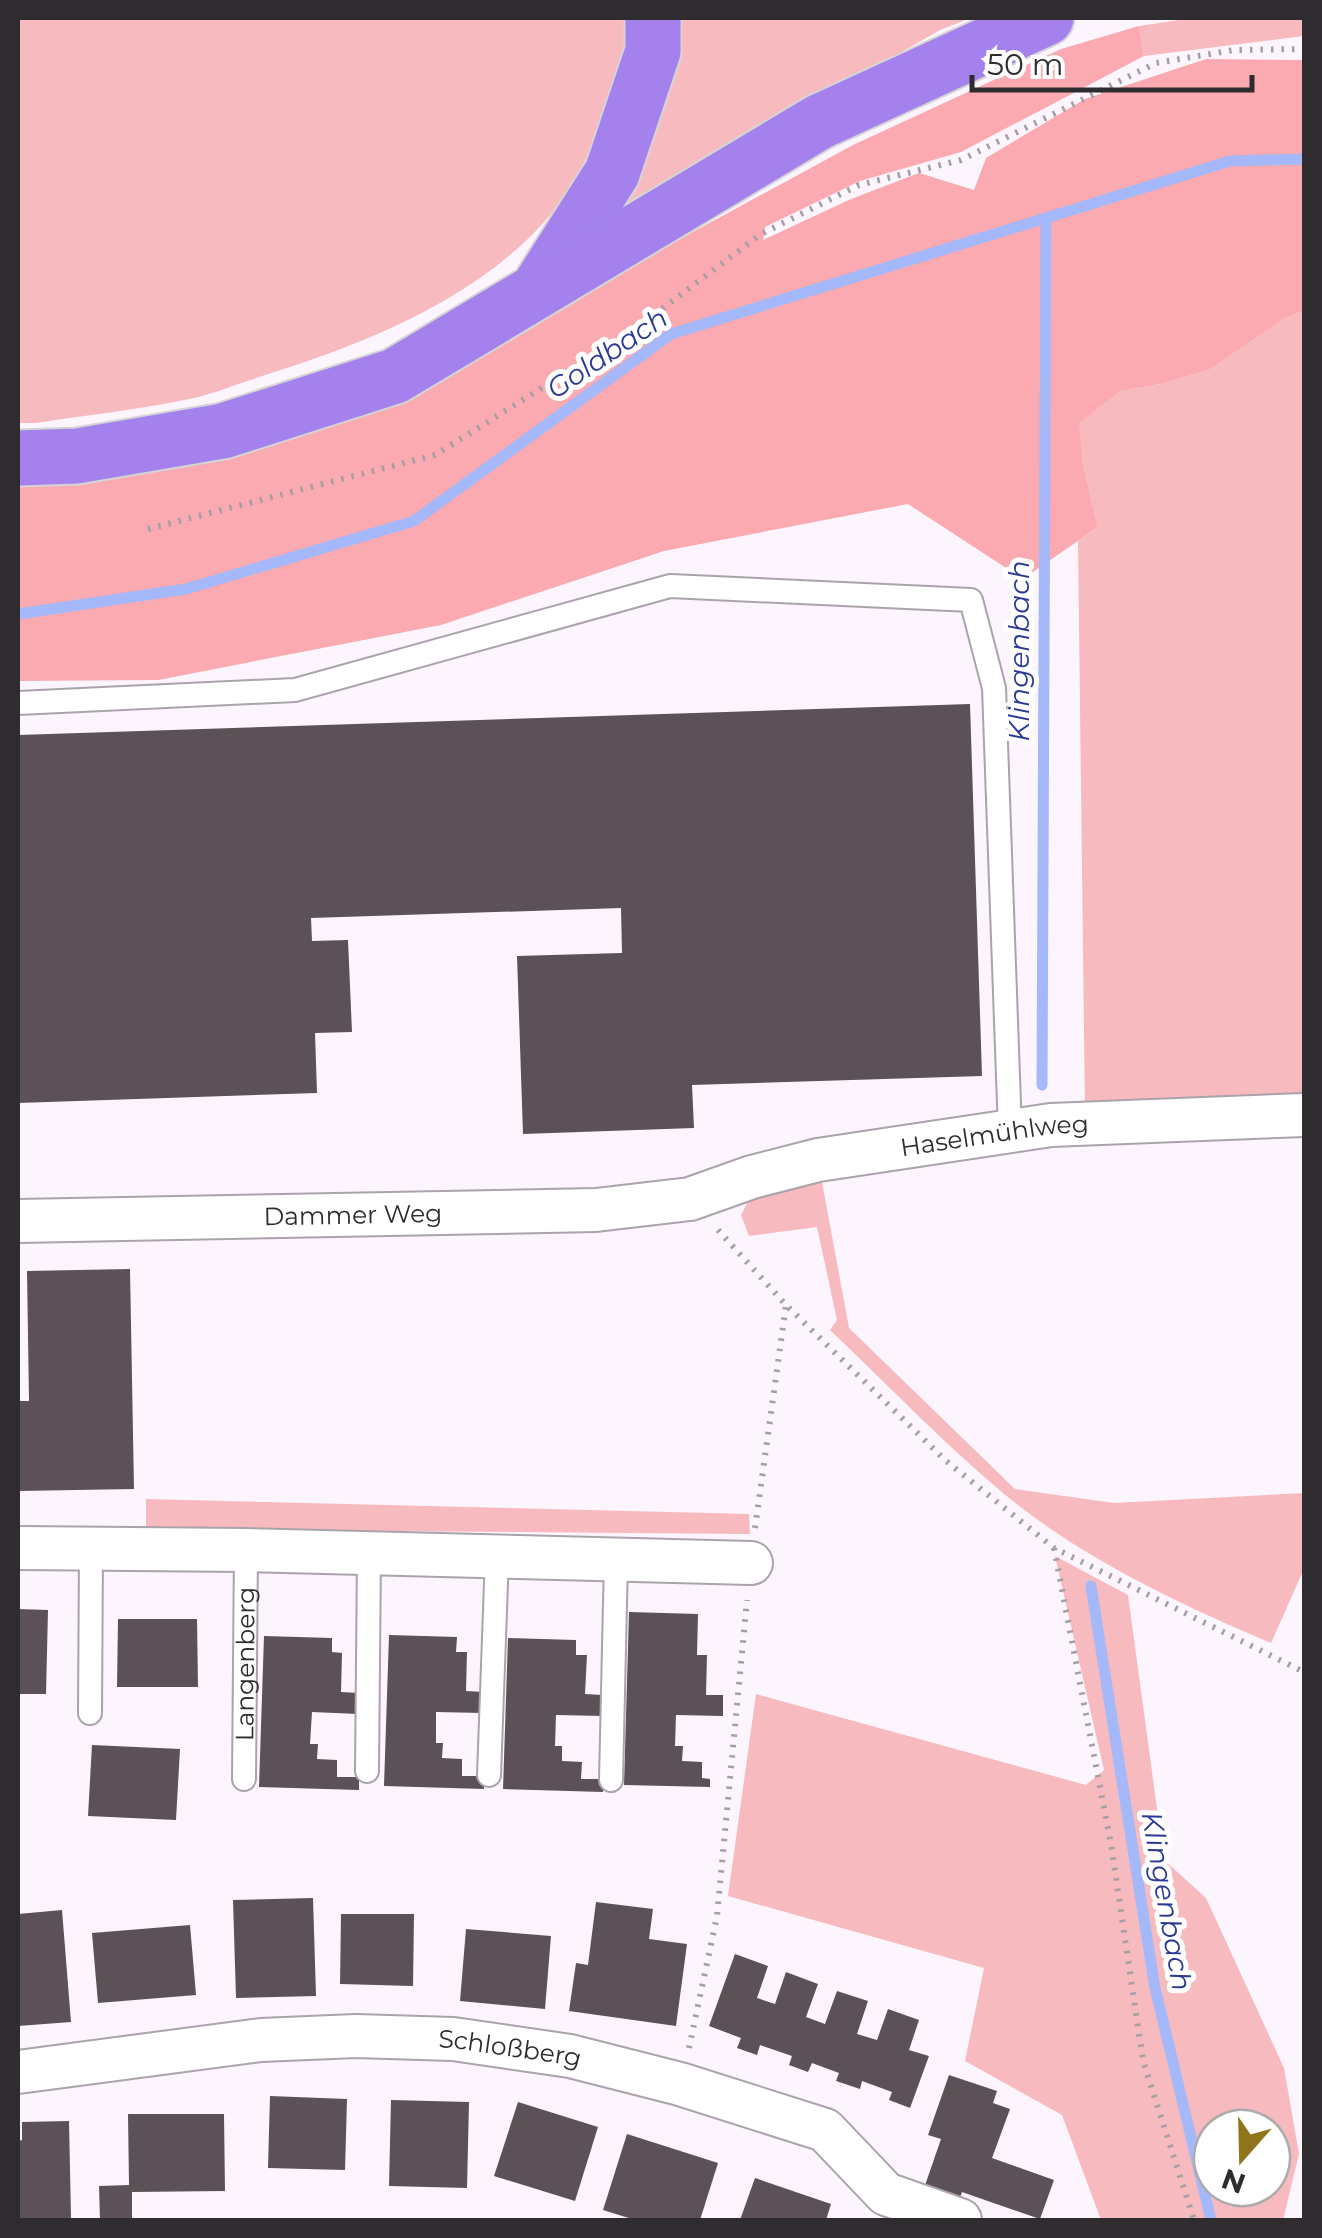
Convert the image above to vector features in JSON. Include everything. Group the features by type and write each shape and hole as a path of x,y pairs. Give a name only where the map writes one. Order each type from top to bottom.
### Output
{"highway":[{"path":"536,292 612,173 653,51 653,18"},
{"path":"18,458 76,456 223,431 395,376 819,122 1046,18"}],"street":[{"name":"Haselmühlweg","path":"690,1199 818,1160 1051,1125 1304,1115"},
{"name":"Dammer Weg","path":"18,1221 596,1210 690,1199"},
{"name":"Langenberg","path":"18,1548 751,1563"},
{"name":"Schloßberg","path":"18,2072 261,2040 356,2036 452,2039 570,2056 680,2084 826,2130 886,2194 960,2220"}],"lane":[{"path":"18,703 295,690 670,586 971,600 994,688 1010,1132"},
{"path":"90,1713 92,1550"},
{"name":"Langenberg","path":"244,1779 246,1550"},
{"path":"366,1771 369,1553"},
{"path":"489,1776 497,1556"},
{"path":"611,1780 616,1558"}],"path":[{"path":"148,530 435,455 634,330 761,234 859,186 961,160 1156,63 1234,50 1304,50"},
{"path":"690,1199 786,1305 945,1460 1054,1548 1304,1672"},
{"path":"680,2084 717,1916 751,1563 786,1305"},
{"path":"1054,1548 1111,1844 1142,2061 1194,2220"}],"shaded area":[{"path":"18,18 632,18 610,104 568,190 532,235 472,283 439,304 368,338 210,394 135,409 18,423"},
{"path":"678,18 971,18 940,30 700,168 580,244"},
{"path":"1192,18 1304,18 1304,36 1144,56 1139,26"},
{"path":"1139,26 1144,56 961,152 860,181 765,227 763,240 919,173 974,190 986,158 1085,99 1206,59 1304,60 1304,310 1284,319 1209,370 1121,391 1079,423 1083,465 1098,527 1023,579 908,504 664,551 441,625 158,680 18,681 18,481 634,264 853,145 1061,49"},
{"path":"1304,310 1304,1099 1085,1113 1078,541 1098,527 1083,465 1078,423 1121,391 1209,370 1284,319"},
{"path":"822,1182 849,1328 1015,1489 1114,1503 1304,1493 1304,1569 1271,1643 1132,1578 1033,1517 959,1454 830,1330 837,1320 817,1227 749,1236 741,1215 751,1196"},
{"path":"146,1499 749,1514 750,1534 146,1529"},
{"path":"1055,1556 1128,1595 1164,1860 1206,1898 1284,2068 1291,2108 1192,2108 1192,2208 1286,2208 1283,2220 1101,2220 1062,2115 965,2061 984,1968 728,1896 756,1694 1086,1785 1104,1770"},
{"path":"1292,2114 1299,2154 1292,2183"}],"building":[{"path":"970,704 982,1076 692,1085 694,1128 523,1134 517,956 622,953 621,908 311,918 312,941 348,940 352,1032 315,1033 317,1093 18,1103 18,735"},
{"path":"130,1269 134,1489 18,1491 18,1401 29,1401 27,1271"},
{"path":"18,1609 48,1610 46,1694 18,1694"},
{"path":"629,1612 698,1614 697,1655 707,1655 706,1695 723,1695 723,1716 676,1715 675,1746 683,1746 682,1761 702,1762 702,1778 710,1779 710,1787 624,1785"},
{"path":"118,1619 197,1619 198,1687 117,1687"},
{"path":"389,1635 457,1637 456,1652 467,1652 466,1691 484,1692 483,1713 436,1712 436,1743 443,1743 442,1758 462,1759 462,1776 484,1776 484,1789 384,1786"},
{"path":"264,1636 332,1638 332,1652 342,1653 341,1692 359,1693 358,1714 312,1712 310,1744 318,1744 317,1759 337,1760 337,1777 359,1777 359,1790 259,1787"},
{"path":"508,1638 576,1640 576,1655 587,1655 585,1694 603,1695 603,1716 556,1715 555,1746 562,1746 562,1761 582,1762 581,1779 603,1779 603,1792 503,1789"},
{"path":"92,1745 180,1749 176,1820 88,1816"},
{"path":"313,1898 316,1996 236,1998 233,1900"},
{"path":"596,1902 653,1909 649,1939 687,1944 676,2026 569,2011 576,1963 588,1965"},
{"path":"62,1910 71,2022 18,2026 18,1914"},
{"path":"341,1914 414,1914 413,1986 340,1984"},
{"path":"190,1925 196,1995 98,2003 92,1933"},
{"path":"466,1929 551,1936 545,2009 460,2001"},
{"path":"735,1954 768,1966 757,1998 775,2004 786,1972 818,1984 806,2017 825,2024 837,1991 868,2001 857,2034 877,2040 888,2009 919,2020 909,2050 929,2056 910,2108 889,2100 892,2092 862,2081 860,2089 836,2081 839,2073 812,2063 808,2072 789,2065 792,2056 760,2045 757,2055 737,2048 741,2038 709,2026"},
{"path":"949,2075 997,2091 993,2103 1010,2109 992,2158 1054,2180 1040,2219 962,2192 956,2209 921,2197 941,2139 928,2135"},
{"path":"270,2096 347,2099 345,2170 268,2168"},
{"path":"391,2100 469,2102 467,2188 389,2186"},
{"path":"518,2102 598,2127 575,2201 494,2176"},
{"path":"128,2114 224,2114 225,2191 132,2192 132,2220 100,2220 99,2186 129,2185"},
{"path":"69,2121 71,2218 18,2218 18,2141 22,2140 22,2122"},
{"path":"627,2134 718,2163 700,2220 635,2220 603,2210"},
{"path":"755,2178 831,2204 826,2220 740,2220"}],"waterway":[{"name":"Goldbach","path":"18,614 186,589 414,521 671,334 1230,161 1304,159"},
{"name":"Klingenbach","path":"1042,1085 1046,218"},
{"name":"Klingenbach","path":"1091,1586 1155,1988 1211,2220"}]}
